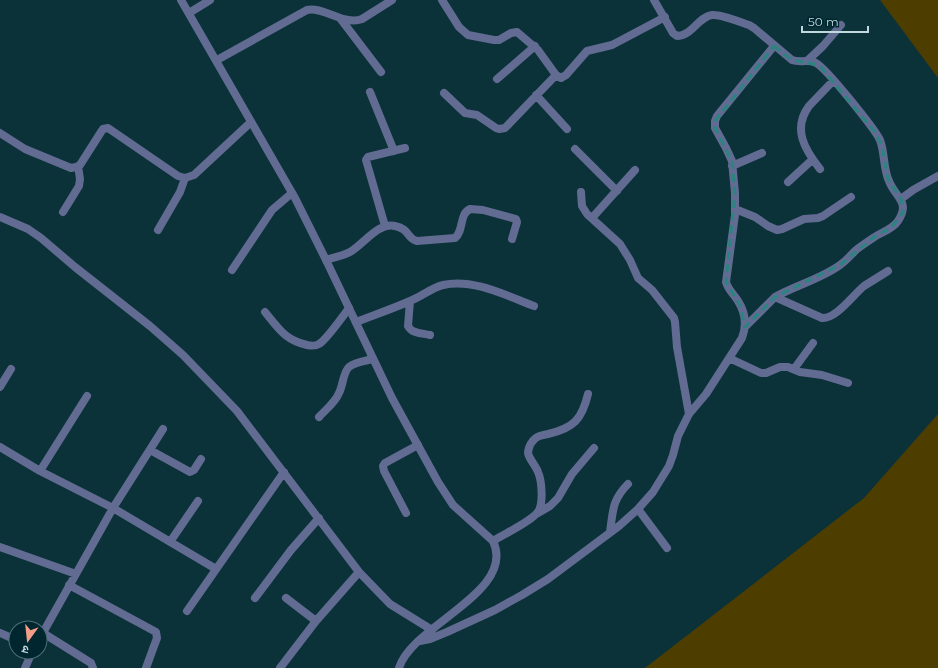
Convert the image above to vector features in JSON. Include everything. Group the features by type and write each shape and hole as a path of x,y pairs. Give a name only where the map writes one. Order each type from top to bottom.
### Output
{"street":[{"path":"181,0 217,60 292,193 392,398 438,482 452,505 493,541 496,548 497,561 491,576 474,595 406,653 399,668"},
{"path":"189,13 210,0"},
{"path":"217,60 306,10 312,9 340,18 358,21 392,0"},
{"path":"442,0 459,27 466,33 486,40 500,40 511,33 517,32 535,46 556,75 561,78 566,75 587,51 612,45 665,17"},
{"path":"654,0 673,33 677,36 686,34 709,16 716,15 749,25 792,60 798,62 814,62 819,66 833,80 878,136 882,146 888,179 892,189 901,199 904,207 899,220 892,228 869,240 840,265 775,297 745,328"},
{"path":"340,18 381,72"},
{"path":"807,61 823,46 841,25"},
{"path":"497,79 535,46"},
{"path":"420,640 430,639 495,610 548,579 638,509 653,492 669,466 678,436 689,414 706,394 742,338 745,328 745,321 740,305 727,286 726,282 735,209 732,166 726,148 715,128 715,121 717,116 774,46"},
{"path":"444,93 465,113 474,114 496,128 502,130 556,75"},
{"path":"820,169 812,160 805,148 801,137 802,120 809,106 833,80"},
{"path":"370,92 394,150"},
{"path":"536,95 567,129"},
{"path":"0,133 18,146 68,167 74,168 78,166 103,129 108,128 178,176 185,178 194,175 251,122"},
{"path":"385,226 366,161 368,157 405,148"},
{"path":"575,149 617,191"},
{"path":"732,166 762,153"},
{"path":"788,182 812,160"},
{"path":"63,212 79,186 80,180 78,166"},
{"path":"592,218 635,170"},
{"path":"901,199 913,190 938,176"},
{"path":"158,230 180,192 185,178"},
{"path":"581,192 582,206 592,218 620,244 630,260 638,278 652,290 674,318 677,347 689,414"},
{"path":"232,270 272,210 292,193"},
{"path":"735,209 755,217 768,226 782,230 804,219 823,216 851,197"},
{"path":"326,260 348,253 385,226 396,226 403,228 412,239 417,241 455,238 458,234 466,212 470,209 516,219 517,222 512,239"},
{"path":"0,217 41,238 161,336 213,385 237,411 359,572 390,604 432,630"},
{"path":"775,297 826,318 834,314 864,286 888,271"},
{"path":"356,322 410,302 439,286 456,284 472,285 487,289 534,306"},
{"path":"410,302 409,328 414,332 430,335"},
{"path":"265,312 282,334 287,338 301,344 315,346 322,342 349,308"},
{"path":"794,369 813,343"},
{"path":"729,358 760,373 766,373 780,367 788,367 800,372 822,375 848,383"},
{"path":"319,417 336,398 341,389 346,370 356,364 373,359"},
{"path":"0,387 11,369"},
{"path":"537,514 542,502 540,476 528,453 530,445 536,438 566,428 576,420 583,410 588,394"},
{"path":"40,471 87,396"},
{"path":"48,624 113,508 163,429"},
{"path":"406,513 384,471 383,466 385,463 418,445"},
{"path":"0,447 40,471 113,508 216,569"},
{"path":"493,541 550,506 558,498 572,474 594,448"},
{"path":"150,450 190,472 194,470 201,459"},
{"path":"187,611 284,472"},
{"path":"610,532 615,501 621,490 628,484"},
{"path":"170,542 198,501"},
{"path":"638,509 667,548"},
{"path":"255,598 291,550 319,518"},
{"path":"0,546 76,574"},
{"path":"280,668 316,621 359,572"},
{"path":"69,584 156,632 157,638 146,668"},
{"path":"286,598 316,621"},
{"path":"48,638 91,663 93,668"}],"highlighted area":[{"path":"774,46 792,60 819,65 875,132 882,146 888,179 901,199 903,212 892,227 874,237 840,265 775,297 745,327 740,305 726,282 735,193 732,161 715,128 715,121"}],"shaded area":[{"path":"880,0 938,0 938,78"},
{"path":"938,414 938,668 645,668 864,498"}]}
